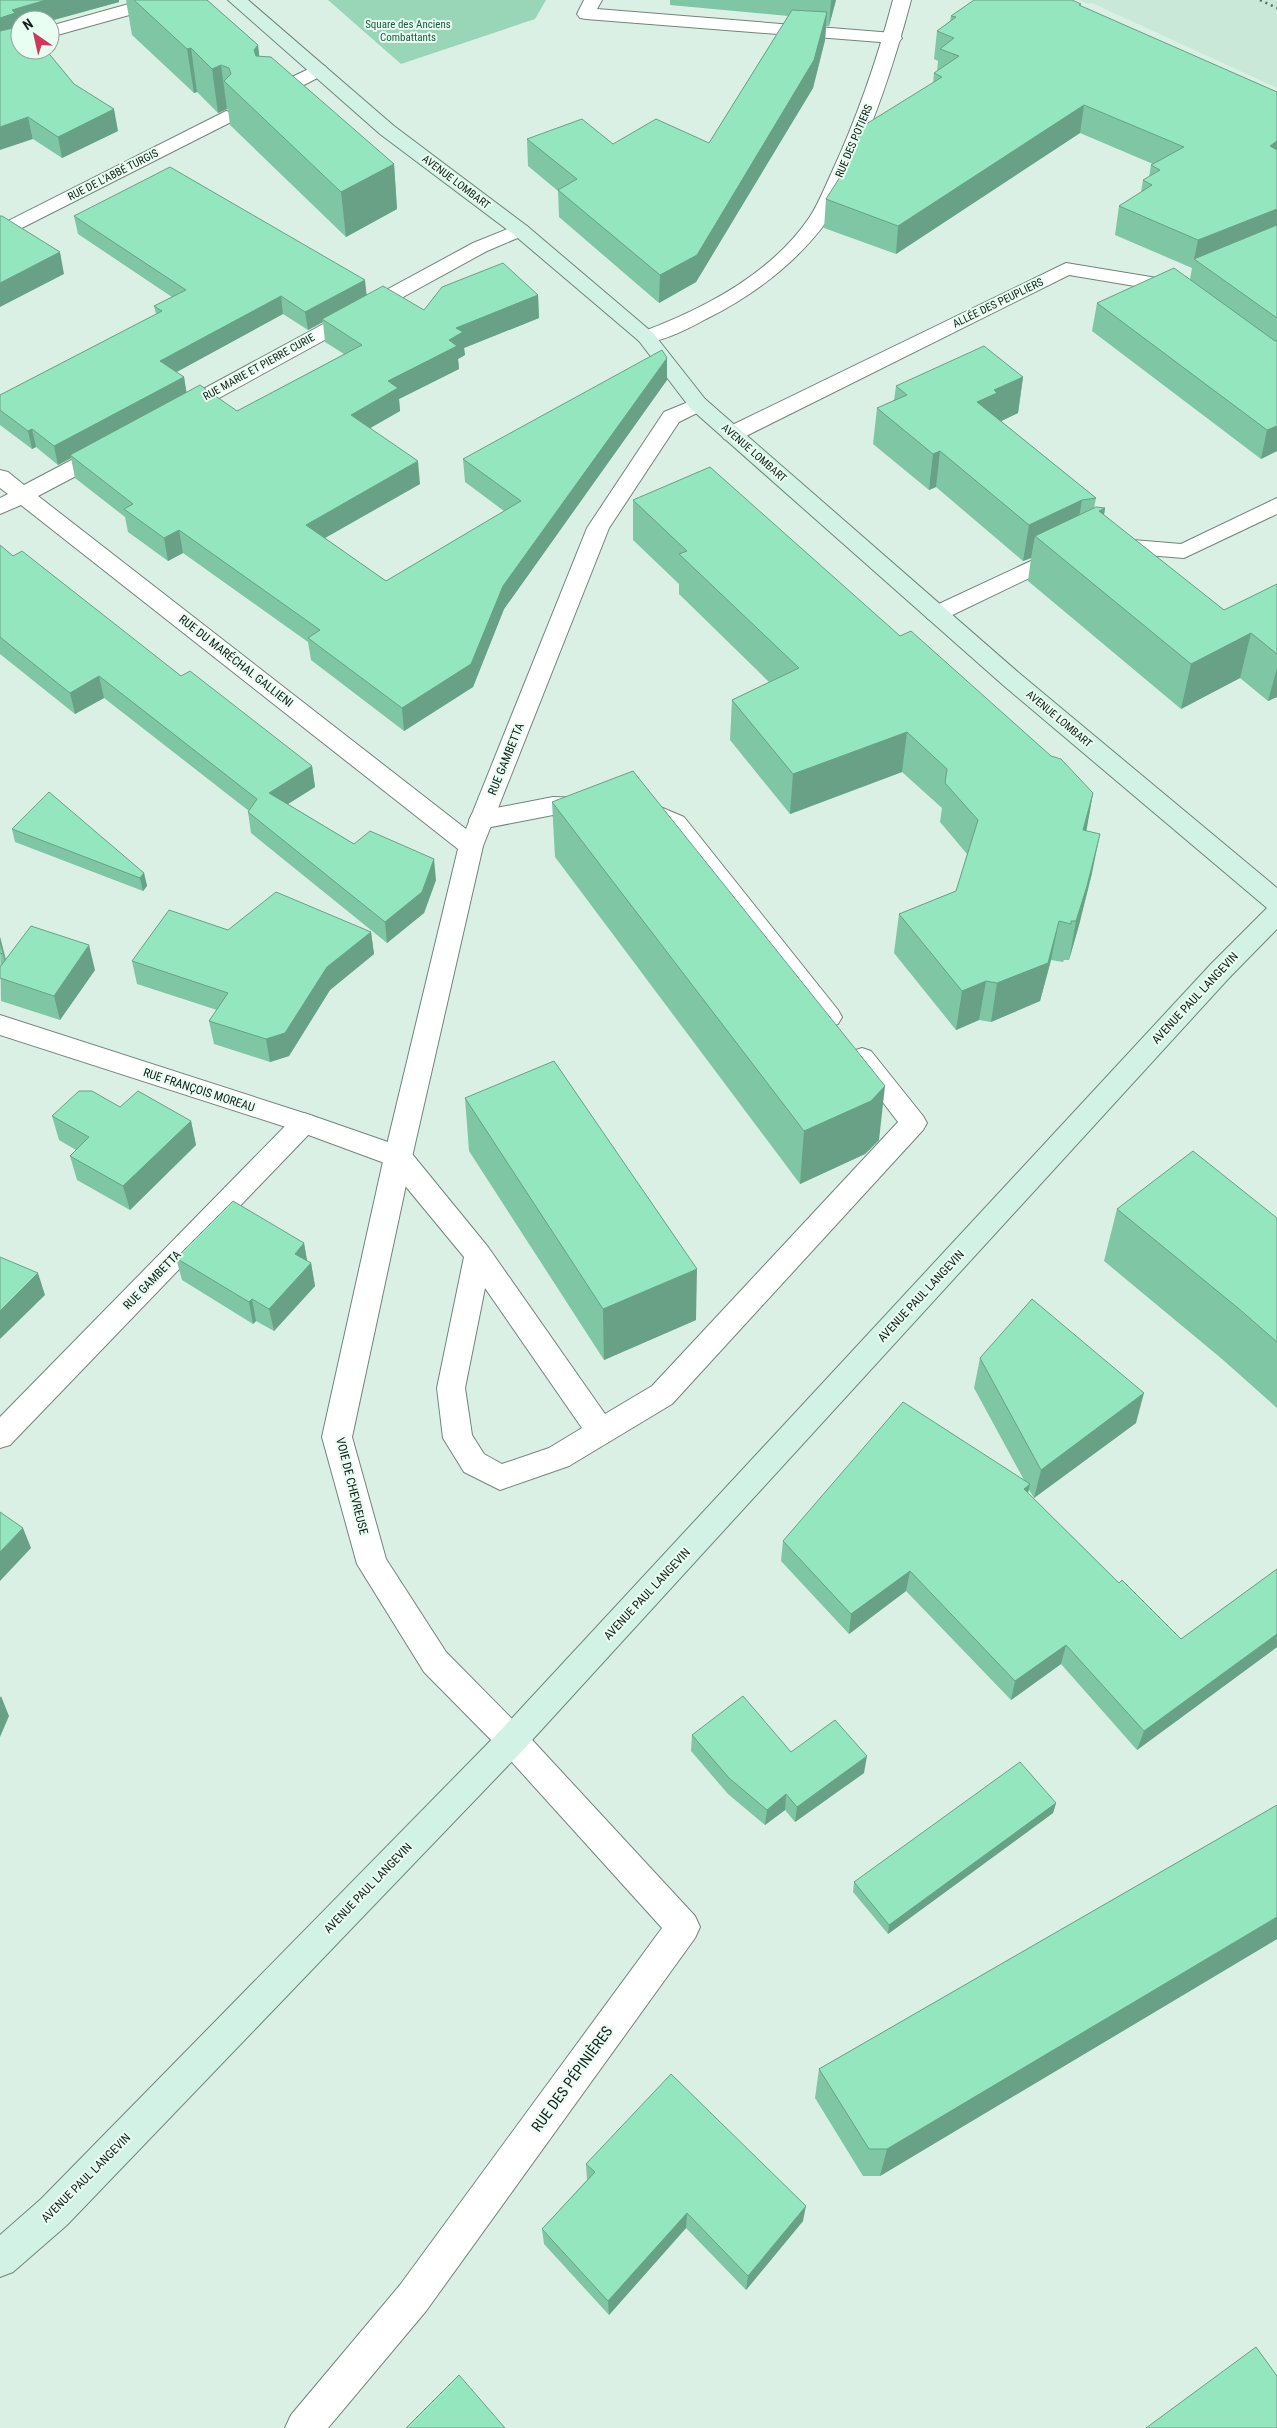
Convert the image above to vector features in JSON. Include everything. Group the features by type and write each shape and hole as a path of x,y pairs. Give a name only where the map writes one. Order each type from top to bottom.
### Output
{"main road":[{"name":"AVENUE LOMBART","path":"237,0 388,130 520,230 646,337 698,404 936,614 1277,902"},
{"name":"AVENUE PAUL LANGEVIN","path":"0,2259 54,2212 512,1740 1220,971 1277,913"}],"street":[{"path":"60,29 162,0"},
{"path":"593,0 586,14 893,38"},
{"name":"RUE DES POTIERS","path":"646,337 678,326 732,296 776,266 816,224 852,151 879,82 893,38 902,0"},
{"path":"270,95 320,70"},
{"name":"RUE DE L'ABBÉ TURGIS","path":"0,233 226,118"},
{"name":"RUE MARIE ET PIERRE CURIE","path":"159,422 480,247 520,230"},
{"name":"ALLÉE DES PEUPLIERS","path":"732,434 1066,269 1179,291 1198,275"},
{"name":"RUE GAMBETTA","path":"398,1157 471,846 481,820 598,528 672,417 698,404"},
{"path":"0,508 124,441"},
{"name":"RUE DU MARÉCHAL GALLIENI","path":"0,477 471,846"},
{"path":"936,614 1084,543 1184,551 1277,505"},
{"path":"478,1255 451,1388 458,1438 474,1463 500,1477 559,1457 662,1395 914,1123 675,823 641,808 562,806 553,806 481,820"},
{"name":"RUE FRANÇOIS MOREAU","path":"0,1025 304,1123 398,1157"},
{"name":"RUE GAMBETTA","path":"0,1436 304,1123"},
{"path":"398,1157 478,1255 601,1432"},
{"name":"VOIE DE CHEVREUSE","path":"398,1157 337,1437 372,1564 435,1662 512,1740"},
{"name":"RUE DES PÉPINIÈRES","path":"304,2428 413,2298 683,1928 512,1740"}],"shaded area":[{"path":"1078,0 1277,0 1277,88 1092,3 1089,4"}],"green space":[{"name":"Square des Anciens Combattants","path":"328,0 546,0 535,19 401,64"}],"building":[{"path":"0,0 46,0 10,10 10,15 0,18"},
{"path":"134,0 207,0 258,45 254,50 256,56 271,57 394,164 341,192 224,81 231,74 229,68 221,65 212,69 191,48 187,49"},
{"path":"974,0 1072,0 1081,4 1079,5 1277,92 1277,141 1270,146 1277,150 1277,209 1198,240 1119,206 1152,185 1143,180 1160,170 1151,165 1184,147 1084,105 898,226 826,199 840,177 863,126 942,77 934,73 959,56 940,49 954,38 937,31 956,17 951,16"},
{"path":"792,10 827,12 814,60 697,255 660,275 558,190 577,179 527,139 582,119 613,144 656,119 709,143"},
{"path":"10,29 10,60 54,60 74,84 114,109 58,137 28,117 0,127 0,31"},
{"path":"170,167 365,280 305,312 281,296 160,361 184,377 54,446 32,429 28,431 0,410 0,395 162,311 154,306 186,290 74,216"},
{"path":"0,216 2,216 60,252 0,283"},
{"path":"1277,225 1277,318 1194,259"},
{"path":"503,263 538,295 456,328 463,332 449,340 457,346 388,381 398,388 351,415 418,461 306,525 386,581 521,501 463,459 662,350 667,358 503,586 471,664 402,708 308,638 320,630 179,530 164,538 124,509 133,504 70,455 200,385 237,411 362,345 322,319 383,286 424,310 442,287"},
{"path":"1174,268 1277,341 1277,426 1267,430 1097,303"},
{"path":"984,346 1023,377 994,390 997,393 977,402 1096,498 1082,500 1029,525 940,451 933,454 877,408 907,395 896,386"},
{"path":"710,467 900,636 911,631 1051,756 1061,759 1093,793 1083,830 1100,834 1087,886 1076,921 1071,921 1071,924 1059,921 1048,963 997,983 986,981 962,991 899,914 956,891 978,820 945,783 947,769 907,732 793,774 732,700 799,668 679,554 687,551 633,500"},
{"path":"1096,507 1105,508 1099,511 1224,610 1277,584 1277,654 1251,633 1191,664 1035,536"},
{"path":"0,545 13,556 22,551 181,676 190,671 312,766 269,793 354,844 370,831 434,859 422,892 385,922 248,812 257,799 99,676 70,693 0,637"},
{"path":"633,771 885,1086 871,1101 804,1131 552,802"},
{"path":"49,792 144,873 140,878 12,829"},
{"path":"276,892 371,932 327,967 285,1033 266,1039 209,1021 228,993 132,961 169,910 228,930"},
{"path":"31,926 89,945 54,996 0,978 0,967"},
{"path":"0,941 3,954 0,953"},
{"path":"554,1061 697,1269 603,1309 465,1098"},
{"path":"79,1091 92,1091 120,1107 138,1091 191,1121 123,1186 70,1156 89,1137 52,1116"},
{"path":"1193,1151 1277,1218 1277,1342 1117,1209"},
{"path":"233,1201 304,1243 295,1254 311,1263 269,1309 252,1299 249,1302 176,1258"},
{"path":"0,1257 38,1273 0,1311"},
{"path":"1032,1299 1144,1393 1041,1470 980,1358"},
{"path":"903,1402 1030,1484 1024,1489 1119,1583 1122,1580 1181,1639 1277,1569 1277,1634 1144,1731 1066,1645 1015,1681 910,1571 851,1614 783,1541"},
{"path":"0,1512 23,1528 0,1552"},
{"path":"743,1696 791,1752 835,1720 867,1756 797,1807 786,1794 767,1810 729,1778 692,1735"},
{"path":"1020,1762 1056,1803 889,1925 854,1882"},
{"path":"1277,1805 1277,1917 887,2149 869,2149 819,2069"},
{"path":"671,2074 806,2206 748,2276 687,2213 608,2301 542,2229 595,2172 586,2164"},
{"path":"1256,2347 1277,2376 1277,2428 1146,2428"},
{"path":"459,2375 505,2428 406,2428"}],"railway":[{"path":"1260,0 1277,8"}]}
